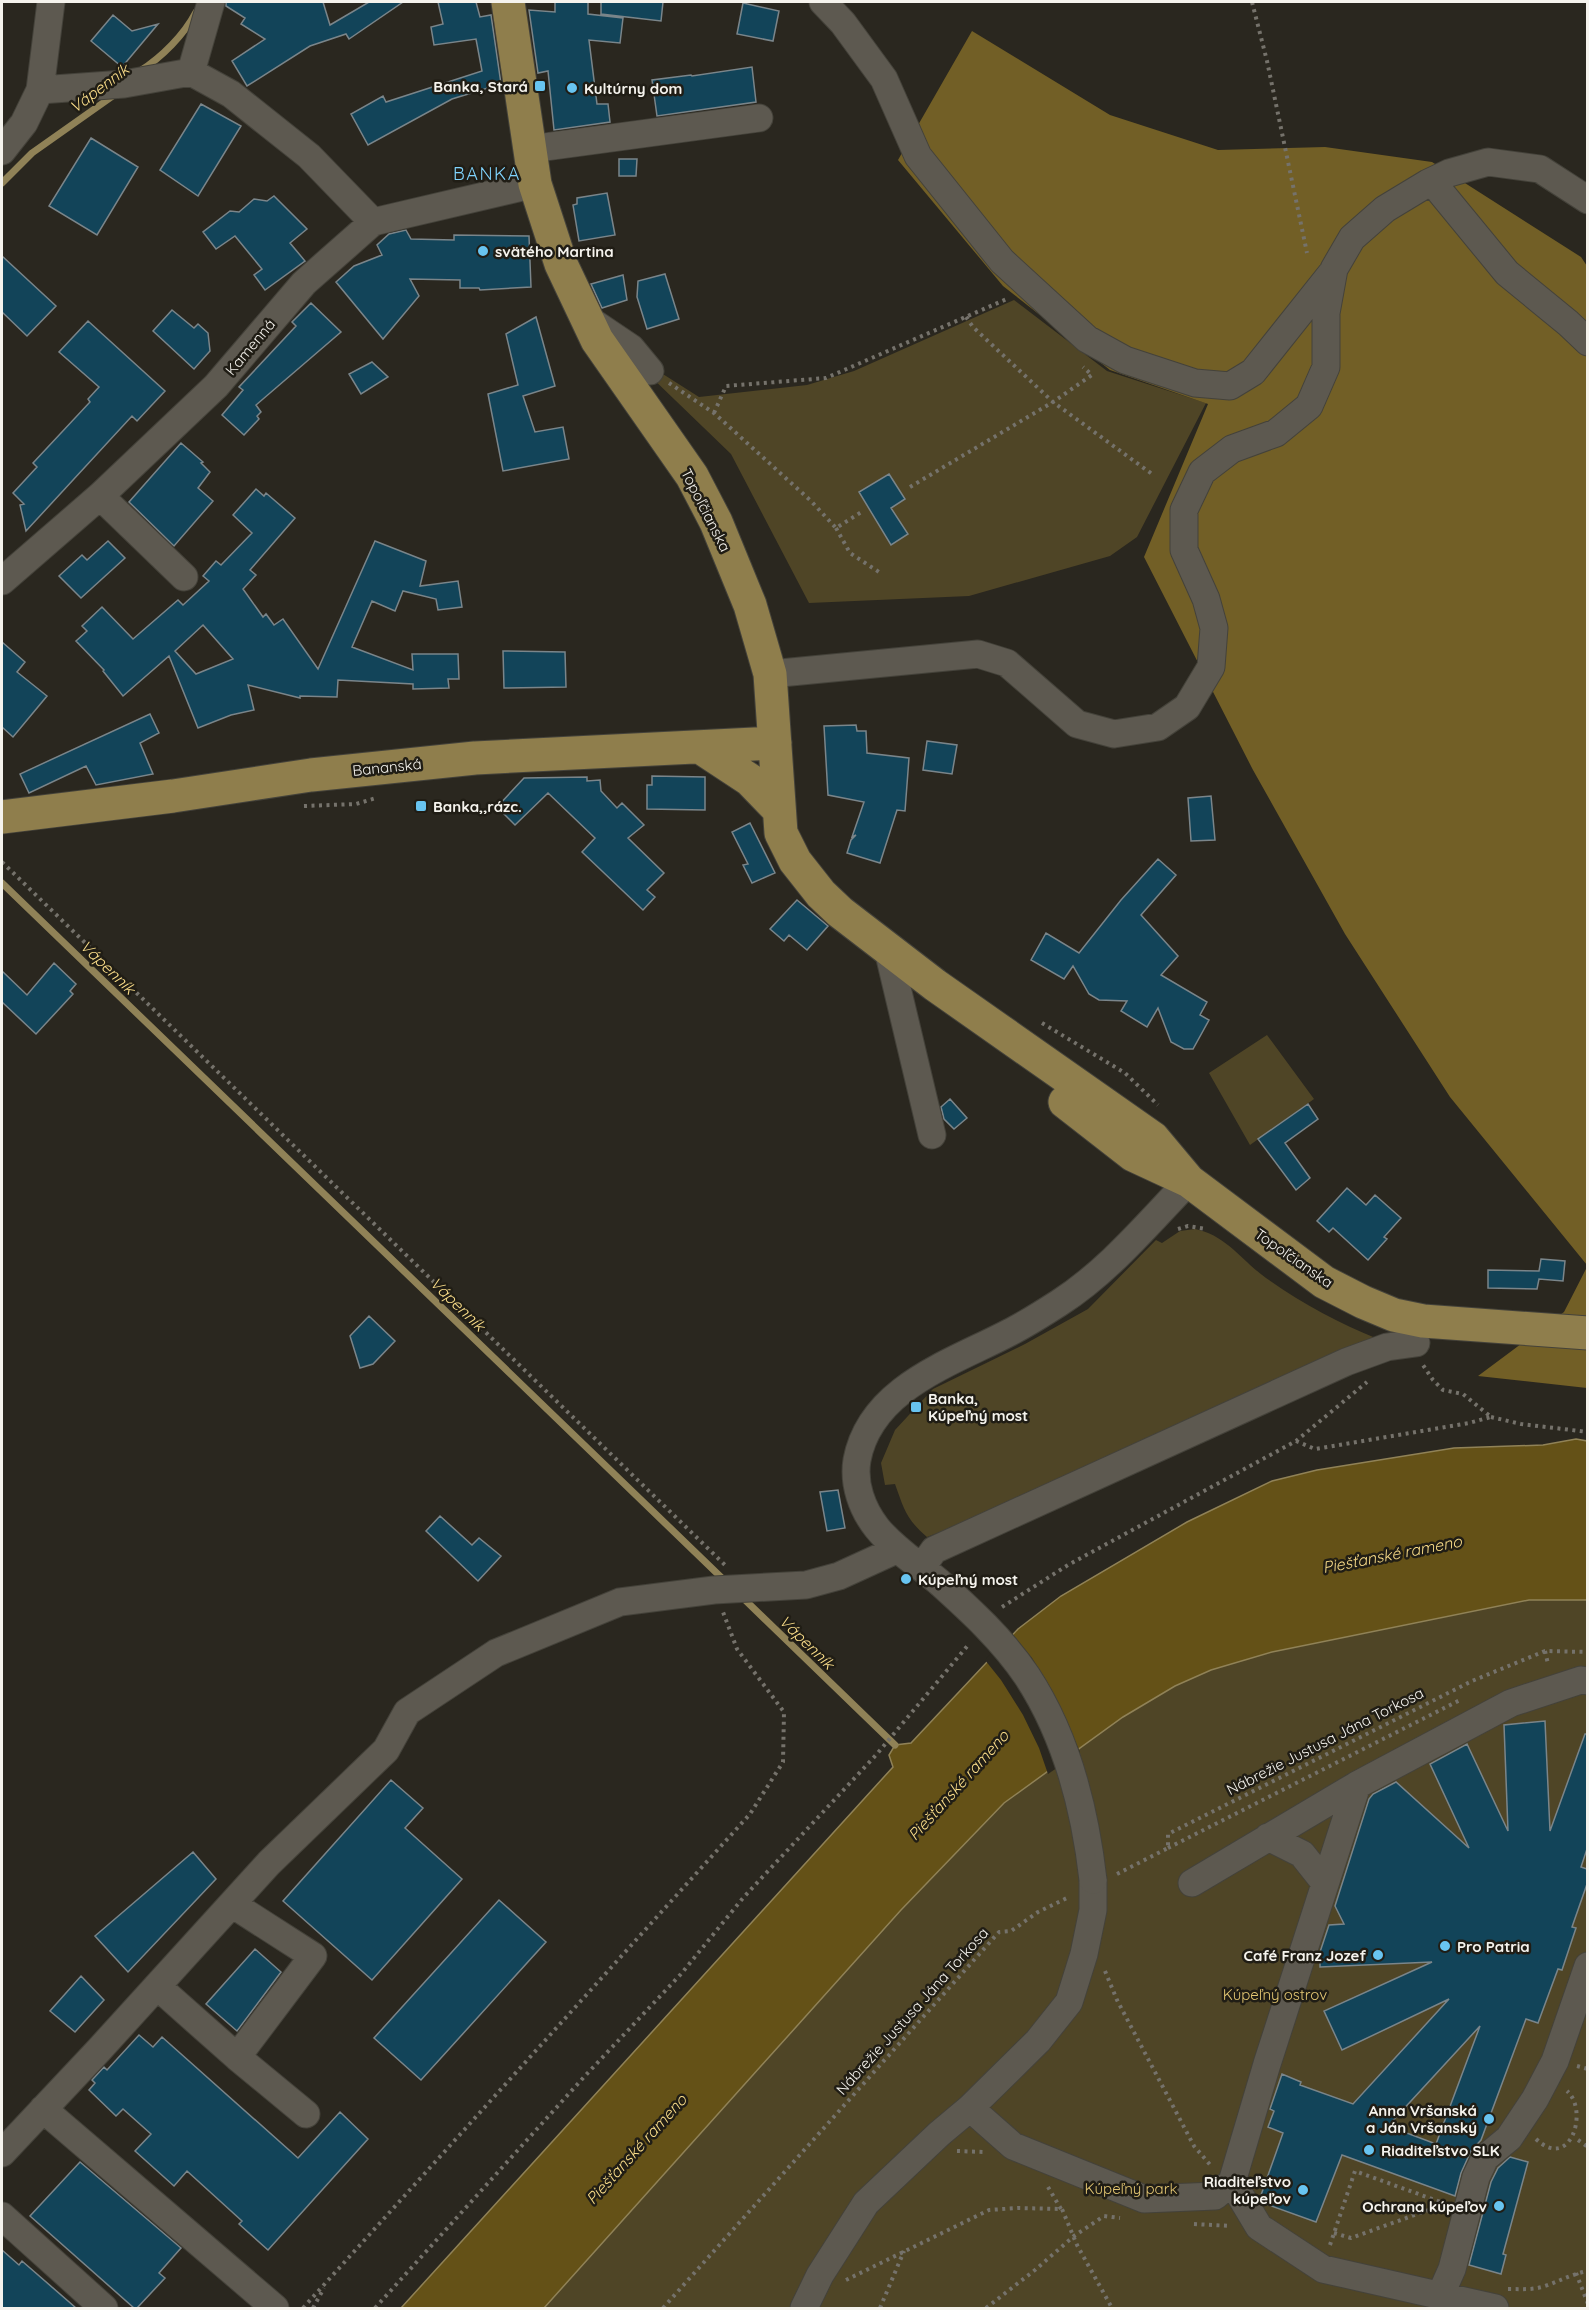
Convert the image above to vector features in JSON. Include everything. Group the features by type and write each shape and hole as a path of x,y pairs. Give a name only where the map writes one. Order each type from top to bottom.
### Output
{"main road":[{"name":"Topoľčianska","path":"508,2 535,184 561,264 597,340 692,476 717,522 750,605 770,674 782,833 795,861 821,894 840,912 934,985 999,1050 1133,1155 1189,1181 1324,1282 1394,1315 1423,1322 1587,1333"},
{"name":"Bananská","path":"2,817 173,796 310,775 465,759 775,743"},
{"path":"700,747 750,780 779,810"}],"street":[{"path":"2,151 24,123 40,90 51,2"},
{"path":"191,72 211,2"},
{"path":"823,2 843,23 884,79 918,156 1002,261 1087,339 1125,360 1195,383 1230,386 1253,372 1334,269 1352,238 1385,209 1449,173 1488,162 1540,169 1587,200"},
{"path":"40,90 124,84 191,72 231,94 309,156 373,222"},
{"path":"530,149 759,118"},
{"path":"1428,183 1438,189 1508,273 1568,323 1587,342"},
{"name":"Kamenná","path":"2,581 100,496 216,386 304,283 373,222 535,184"},
{"path":"770,674 978,654 1006,663 1077,724 1114,734 1158,727 1187,707 1211,667 1214,628 1206,599 1184,550 1184,510 1202,472 1232,449 1276,433 1309,406 1326,367 1326,313 1334,269"},
{"path":"584,316 631,348 651,371"},
{"path":"100,496 184,577"},
{"path":"888,950 932,1135"},
{"path":"806,2304 820,2275 866,2203 970,2108 1038,2041 1069,2002 1080,1971 1093,1910 1084,1890 1089,1841 1073,1776 1052,1722 1027,1676 999,1640 876,1527 857,1490 855,1480 857,1459 864,1435 879,1412 909,1386 1018,1328 1062,1301 1104,1268 1189,1181"},
{"path":"930,1575 934,1550 1346,1362 1387,1347 1416,1343"},
{"path":"2,2153 269,1863 386,1750 407,1712 496,1653 620,1602 714,1590 806,1585 839,1575 898,1549"},
{"path":"1192,1883 1357,1785 1511,1703 1581,1680 1587,1681"},
{"path":"970,2108 1013,2146 1144,2199 1215,2196 1232,2182 1267,2064 1357,1785"},
{"path":"1268,1838 1302,1854 1325,1883"},
{"path":"232,1904 313,1956 237,2057"},
{"path":"1440,2296 1452,2269 1456,2207 1476,2177 1485,2158 1509,2138 1555,2061 1587,1966"},
{"path":"157,1986 306,2114"},
{"path":"43,2109 275,2308"},
{"path":"1232,2182 1259,2227 1323,2269 1495,2308"},
{"path":"2,2216 104,2308"}],"path":[{"path":"1252,2 1267,61 1307,253"},
{"path":"714,413 726,386 826,378 1011,297 1005,288"},
{"path":"966,317 973,327 1053,402 1152,474"},
{"path":"651,371 714,413 811,501 836,528 850,554 879,572"},
{"path":"910,487 1053,402 1092,375"},
{"path":"836,528 862,512"},
{"path":"2,862 749,1588"},
{"path":"1416,1343 1415,1354 1432,1380 1443,1390 1463,1394 1491,1417 1521,1424 1587,1432"},
{"path":"995,1615 1002,1607 1068,1565 1296,1441 1372,1378"},
{"path":"1296,1441 1315,1449 1469,1423 1491,1417"},
{"path":"303,2308 750,1814 783,1762 784,1712 737,1649 714,1590"},
{"path":"375,2308 568,2094 681,1974 743,1898 876,1755 975,1638"},
{"path":"1545,1651 1548,1664"},
{"name":"Nábrežie Justusa Jána Torkosa","path":"663,2308 999,1932 1011,1931 1038,1912 1168,1848 1168,1834 1454,1690 1545,1651 1587,1652"},
{"path":"1540,1666 1557,1662"},
{"path":"1454,1690 1459,1700"},
{"path":"1168,1848 1201,1829 1470,1695"},
{"path":"1198,1819 1201,1829"},
{"path":"1104,1969 1117,2000 1194,2146 1214,2169 1232,2182"},
{"path":"1578,2098 1570,2092 1551,2090 1532,2103 1529,2127 1533,2136 1540,2143 1549,2147 1569,2146 1583,2133"},
{"path":"1578,2140 1587,2147"},
{"path":"1323,2269 1355,2170 1456,2207"},
{"path":"1046,2182 1112,2308"},
{"path":"1334,2233 1351,2238 1456,2207"},
{"path":"806,2304 904,2250 989,2210 1062,2209"},
{"path":"986,2308 1074,2236 1104,2216 1127,2218"},
{"path":"1184,2223 1259,2227"},
{"path":"880,2308 904,2250"},
{"path":"1468,2302 1500,2289 1538,2288 1587,2271"},
{"path":"1576,2273 1586,2301"},
{"path":"313,2308 327,2282"}],"green space":[{"path":"1014,300 1107,371 1206,403 1137,537 1110,556 969,596 809,603 731,454 647,373 655,369 699,397 807,385 854,371"},
{"path":"1267,1035 1314,1099 1250,1145 1209,1073"},
{"path":"1195,1229 1224,1242 1266,1278 1306,1304 1378,1339 980,1517 927,1537 914,1525 906,1513 895,1484 885,1485 881,1463 895,1430 933,1389 1025,1344 1088,1309 1156,1240 1162,1243 1180,1231"},
{"name":"Kúpeľný ostrov","path":"1529,1600 1587,1600 1587,2308 544,2308 901,1910 1004,1803 1123,1717 1175,1686 1210,1670 1272,1652"}],"shaded area":[{"path":"972,31 1110,115 1218,150 1325,147 1432,162 1581,257 1587,266 1587,1265 1450,1097 1345,934 1253,770 1144,557 1208,404 1110,370 1003,286 898,160"},
{"path":"1587,1267 1587,1388 1478,1376 1564,1312"}],"water":[{"name":"Piešťanské rameno","path":"1576,1439 1587,1441 1587,1600 1529,1600 1272,1652 1211,1670 1175,1686 1123,1717 1004,1803 901,1910 544,2308 401,2308 893,1767 889,1755 895,1745 911,1743 1018,1629 1061,1596 1187,1522 1272,1481 1317,1470 1454,1448 1543,1445"}],"pier":[{"path":"1011,1632 1032,1658 1051,1689 1080,1752 1048,1774 1039,1748 1023,1715 985,1660"}],"building":[{"path":"226,2 323,2 330,25 369,2 403,2 349,39 346,34 310,46 247,86 232,61 265,39 241,24 245,18 226,6"},
{"path":"438,2 476,2 480,17 491,15 501,84 452,99 368,145 351,114 383,96 386,102 482,71 476,39 434,45 431,27 443,24"},
{"name":"Kultúrny dom","path":"555,2 588,2 588,14 623,18 620,43 589,40 597,104 608,104 610,122 554,130 548,71 538,73 529,10 555,12"},
{"path":"601,2 663,2 661,21 601,14"},
{"path":"743,3 779,11 773,41 737,34"},
{"path":"113,15 132,31 158,24 122,67 91,41"},
{"path":"752,67 756,102 657,116 652,80"},
{"path":"201,104 241,126 198,196 160,170"},
{"path":"91,138 138,167 97,235 49,206"},
{"path":"619,159 637,159 636,176 619,176"},
{"path":"607,193 615,235 579,241 573,205 577,204 577,198"},
{"path":"274,196 307,229 290,243 305,261 265,290 254,275 262,269 235,236 216,249 203,232 230,211 239,212 254,199 267,201"},
{"path":"406,230 411,239 454,240 454,235 529,236 531,287 480,290 479,288 460,288 460,280 410,279 419,296 383,339 336,282 354,266 382,255 377,245 389,234"},
{"path":"2,256 56,306 27,336 2,312"},
{"path":"665,274 679,319 647,329 637,297 638,281"},
{"path":"623,275 627,300 602,308 591,284"},
{"path":"311,303 341,332 256,405 261,412 257,416 259,419 244,435 222,415 243,390 239,387 296,326 292,322"},
{"path":"172,310 194,328 198,324 208,333 210,351 194,369 153,331"},
{"path":"536,317 555,386 523,396 535,432 563,427 569,459 503,471 488,394 518,385 506,334"},
{"path":"88,321 165,391 137,421 132,416 26,531 20,505 24,504 13,493 37,467 33,463 90,402 88,399 99,387 59,352"},
{"path":"372,362 388,377 361,394 349,374"},
{"path":"181,443 203,462 201,463 210,472 198,488 213,501 174,546 129,502"},
{"path":"889,474 905,499 891,508 908,534 891,545 859,492"},
{"path":"256,489 264,496 266,493 295,518 250,570 256,575 243,589 263,617 266,614 274,625 283,619 318,669 375,541 426,561 420,586 458,581 462,607 438,610 436,599 403,591 395,611 372,601 352,647 413,670 412,654 458,654 459,679 448,679 449,688 413,689 413,684 338,680 337,697 300,696 300,698 248,685 254,710 231,715 198,728 169,656 123,696 104,670 76,641 87,631 82,626 102,607 133,639 178,600 183,605 209,581 203,576 216,561 221,565 252,533 233,515","holes":["203,625 233,659 196,674 175,651"]},
{"path":"108,541 125,558 81,598 59,576 82,555 87,560"},
{"path":"2,642 25,662 17,672 47,696 13,737 2,727"},
{"path":"503,651 565,652 566,687 504,688"},
{"path":"150,714 159,733 140,743 153,774 96,785 86,766 29,793 20,774"},
{"path":"856,725 857,731 866,731 867,753 909,758 905,811 897,810 880,863 847,853 851,840 856,835 852,837 864,802 828,795 824,726"},
{"path":"927,741 957,745 952,774 923,770"},
{"path":"652,776 705,777 705,810 647,809 647,785 652,785"},
{"path":"587,777 587,781 600,780 601,791 617,808 622,803 644,825 628,838 664,873 647,890 655,897 643,910 582,852 595,838 548,793 515,825 497,807 524,778"},
{"path":"1211,796 1215,840 1191,841 1188,798"},
{"path":"750,823 775,873 752,883 743,865 748,864 732,832"},
{"path":"1158,859 1176,875 1141,915 1178,956 1161,975 1207,1002 1200,1015 1209,1020 1193,1049 1184,1049 1171,1042 1158,1008 1147,1027 1121,1011 1127,1001 1099,1000 1089,994 1073,966 1064,979 1031,960 1046,933 1079,953 1121,900"},
{"path":"797,900 828,926 807,950 789,935 784,941 770,929"},
{"path":"54,963 76,984 70,991 73,994 36,1034 2,1002 2,971 27,995"},
{"path":"950,1099 967,1118 954,1129 944,1119 941,1107"},
{"path":"1308,1104 1318,1119 1285,1143 1310,1178 1296,1190 1258,1139"},
{"path":"1347,1188 1366,1205 1375,1195 1401,1218 1384,1237 1387,1239 1368,1260 1333,1228 1329,1232 1317,1221"},
{"path":"1541,1259 1565,1261 1563,1281 1539,1279 1537,1289 1488,1288 1488,1270 1539,1271"},
{"path":"369,1316 395,1341 373,1364 360,1368 350,1336"},
{"path":"838,1490 845,1528 827,1531 820,1492"},
{"path":"440,1516 472,1545 479,1538 501,1556 478,1581 426,1531"},
{"name":"Pro Patria","path":"1545,1721 1550,1831 1585,1734 1587,1734 1587,1849 1581,1867 1587,1869 1587,1884 1572,1927 1576,1928 1562,1970 1558,1969 1538,2023 1526,2019 1481,2140 1471,2151 1461,2173 1455,2196 1342,2155 1316,2222 1263,2203 1260,2198 1283,2133 1268,2127 1274,2111 1270,2109 1282,2074 1301,2082 1300,2085 1353,2104 1449,1999 1342,2050 1324,2011 1432,1962 1320,1967 1320,1952 1329,1925 1344,1924 1335,1906 1369,1799 1373,1794 1396,1782 1469,1848 1430,1764 1467,1744 1508,1831 1504,1725","holes":["1480,2026 1436,2144 1388,2126"]},
{"path":"391,1780 423,1808 405,1828 462,1879 372,1980 283,1901"},
{"path":"193,1852 216,1879 128,1972 95,1936"},
{"path":"499,1900 546,1942 421,2080 374,2038"},
{"path":"255,1949 281,1972 237,2031 206,2004"},
{"path":"81,1976 104,2000 75,2032 50,2011"},
{"path":"139,2035 153,2047 162,2037 298,2158 340,2112 368,2139 268,2250 239,2224 242,2221 187,2171 174,2186 135,2151 151,2134 123,2109 116,2116 89,2090 95,2083 92,2080 104,2067 107,2070"},
{"name":"Ochrana kúpeľov","path":"1510,2157 1528,2162 1503,2254 1506,2255 1501,2274 1469,2265 1491,2182 1498,2168"},
{"path":"80,2162 181,2248 159,2273 165,2278 137,2308 134,2308 30,2216"},
{"path":"2,2250 19,2265 22,2261 76,2308 2,2308"}],"waterway":[{"name":"Vápenník","path":"140,71 172,45 196,12"},
{"name":"Vápenník","path":"2,183 32,153 117,93"},
{"name":"Vápenník","path":"2,883 725,1581"},
{"name":"Vápenník","path":"742,1597 895,1745"}],"place":[{"name":"Banka, Stará","path":"540,86"},
{"name":"Kultúrny dom","path":"572,88"},
{"name":"svätého Martina","path":"483,251"},
{"name":"Banka,,rázc.","path":"421,806"},
{"name":"Banka, Kúpeľný most","path":"916,1407"},
{"name":"Kúpeľný most","path":"906,1579"},
{"name":"Pro Patria","path":"1445,1946"},
{"name":"Café Franz Jozef","path":"1378,1955"},
{"name":"Anna Vršanská a Ján Vršanský","path":"1489,2119"},
{"name":"Riaditeľstvo SLK","path":"1369,2150"},
{"name":"Riaditeľstvo kúpeľov","path":"1303,2190"},
{"name":"Ochrana kúpeľov","path":"1499,2206"}],"district":[{"name":"BANKA","path":"487,173"}],"park label":[{"name":"Kúpeľný park","path":"1131,2188"}]}
